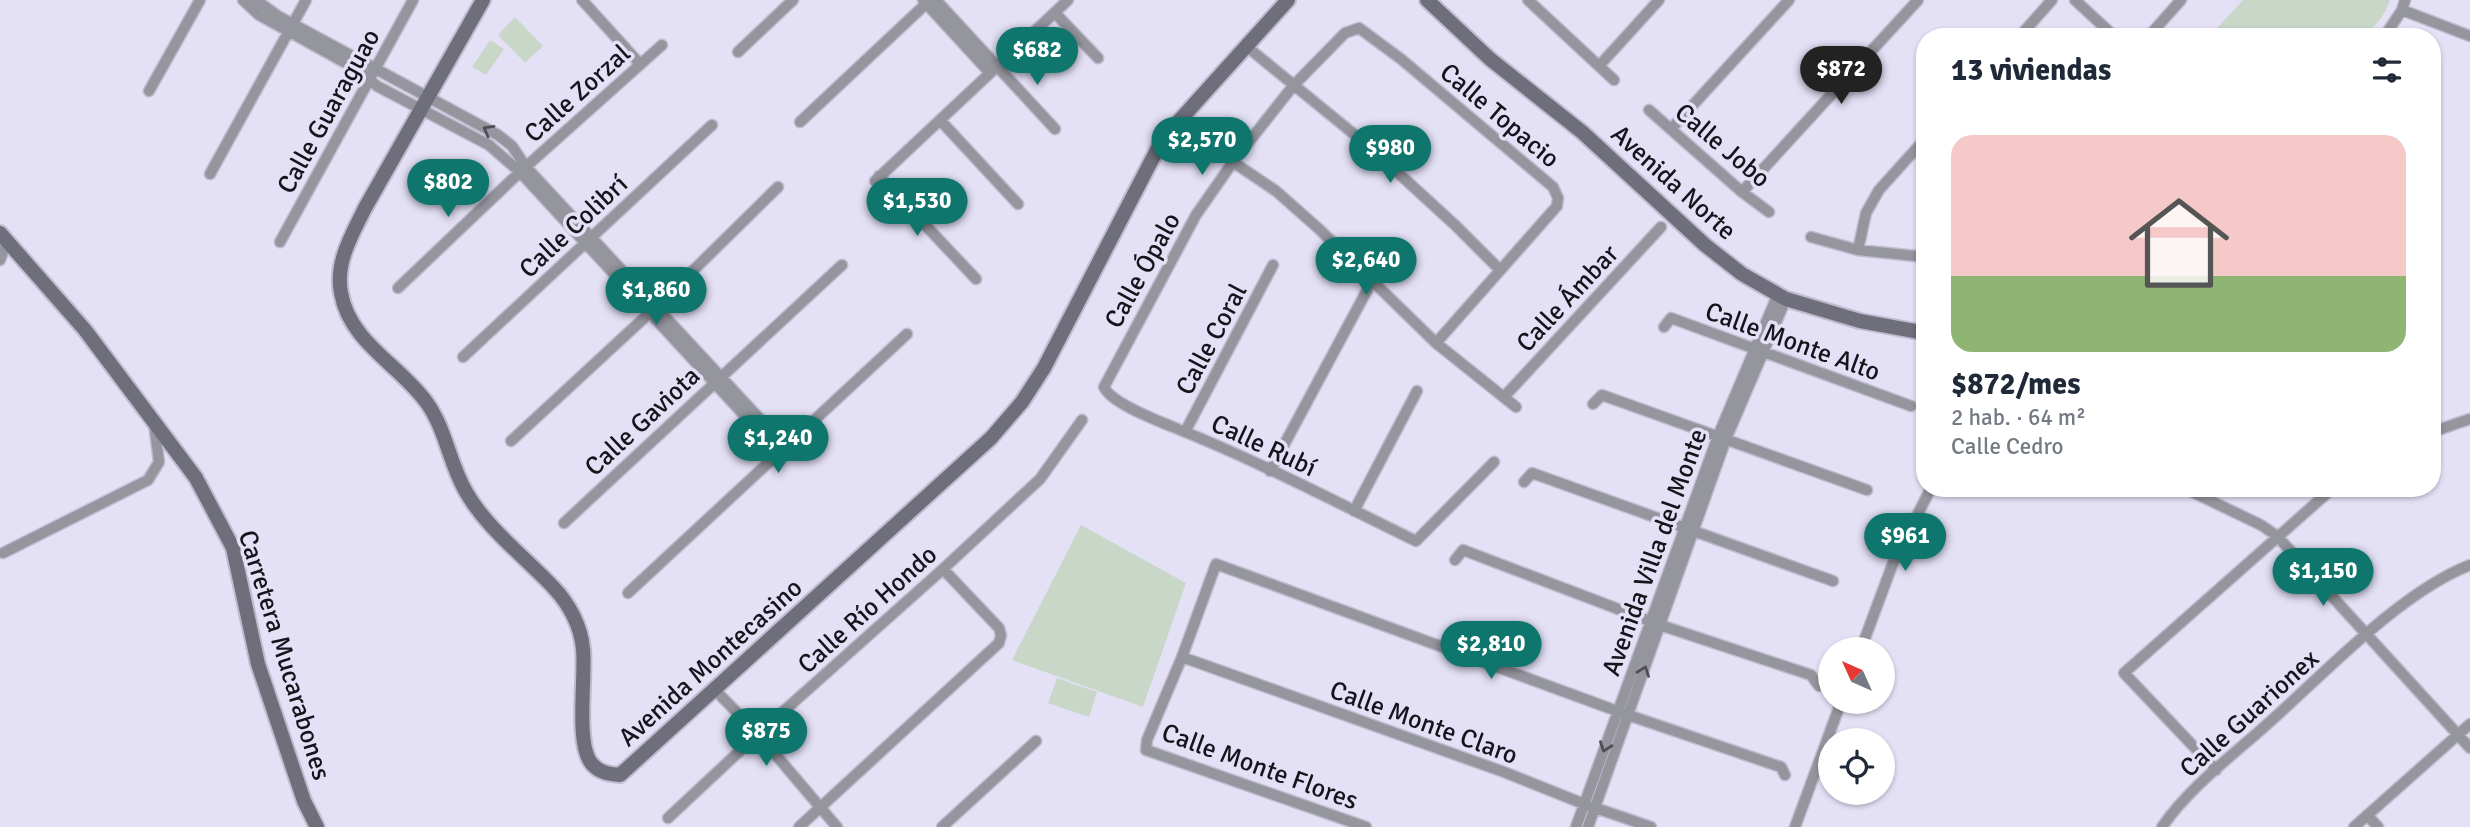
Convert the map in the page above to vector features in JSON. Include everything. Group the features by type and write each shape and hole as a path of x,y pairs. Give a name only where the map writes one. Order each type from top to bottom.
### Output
{"street":[{"path":"149,91 200,0"},
{"path":"243,0 259,15 375,69 425,104"},
{"path":"256,0 290,28 360,71 369,80 498,135 512,146 523,169 782,450"},
{"path":"211,174 306,0"},
{"name":"Calle Guaraguao","path":"280,242 413,0"},
{"name":"Avenida Montecasino","path":"483,0 365,208 348,243 339,270 341,294 350,321 370,347 427,403 443,429 448,452 465,492 479,511 556,590 572,612 583,648 584,742 590,762 604,773 620,775 991,439 1022,402 1044,368 1159,146 1288,0"},
{"path":"582,0 640,64"},
{"path":"738,52 793,0"},
{"path":"976,279 877,178 1068,0"},
{"name":"Avenida Norte","path":"1427,0 1490,60 1582,132 1727,263 1782,296 1860,321 1916,331"},
{"path":"1528,0 1614,80"},
{"path":"1599,66 1659,0"},
{"path":"1671,129 1789,0"},
{"path":"1742,192 1918,0"},
{"path":"2027,28 2052,0"},
{"path":"2075,0 2105,28"},
{"path":"2156,28 2181,0"},
{"path":"800,122 929,1 1055,129"},
{"path":"2390,28 2404,5 2470,36"},
{"path":"1055,12 1098,58"},
{"name":"Calle Ópalo","path":"1106,381 1196,215 1233,162 1293,86 1345,33 1359,28"},
{"name":"Calle Topacio","path":"1359,28 1418,73 1555,189 1558,198 1557,206 1436,343"},
{"name":"Calle Zorzal","path":"398,288 523,169 662,45"},
{"path":"1246,46 1371,148 1456,226 1500,271"},
{"name":"Calle Jobo","path":"1649,110 1742,192 1769,212"},
{"path":"940,120 1018,204"},
{"name":"Calle Colibrí","path":"463,357 712,125"},
{"path":"1858,250 1866,213 1879,190 1916,149"},
{"path":"1233,162 1276,191 1436,343 1516,407"},
{"path":"511,442 653,310 778,187"},
{"name":"Calle Ámbar","path":"1504,397 1661,227"},
{"path":"0,260 4,237"},
{"name":"Carretera Mucarabones","path":"4,237 85,330 196,478 233,548 262,676 304,801 317,827"},
{"path":"1811,237 1858,250 1916,256"},
{"name":"Calle Gaviota","path":"564,523 842,265"},
{"name":"Calle Coral","path":"1185,432 1273,265"},
{"path":"1270,471 1372,281"},
{"name":"Avenida Villa del Monte","path":"1576,827 1589,806 1722,438 1782,296"},
{"name":"Calle Monte Alto","path":"1664,327 1671,318 1911,406"},
{"path":"628,593 907,334"},
{"name":"Calle Rubí","path":"1106,381 1104,387 1112,398 1416,541 1494,462"},
{"path":"1354,511 1417,391"},
{"path":"1593,404 1602,395 1867,490"},
{"path":"3,553 149,480 159,462 154,419"},
{"path":"2441,429 2470,419"},
{"name":"Calle Río Hondo","path":"668,818 1040,479 1082,420"},
{"path":"1524,482 1532,473 1833,581"},
{"path":"1865,637 1893,563 1926,497"},
{"path":"2203,497 2261,525 2277,536 2470,748"},
{"path":"2216,770 2124,673 2322,497"},
{"path":"1455,560 1463,550 1655,623 1811,675 1818,685"},
{"path":"1182,657 1216,564 1623,713 1781,767 1785,775"},
{"name":"Calle Guarionex","path":"2162,827 2172,813 2216,770 2368,634 2416,594 2470,565"},
{"path":"799,827 999,643 999,628 943,569"},
{"name":"Calle Monte Flores","path":"1182,657 1147,740 1146,750 1366,827"},
{"name":"Calle Monte Claro","path":"1182,657 1651,827"},
{"path":"715,690 758,734 837,827"},
{"path":"1795,827 1837,714"},
{"path":"2354,827 2470,724"},
{"path":"942,827 1036,741"},
{"name":"Avenida Villa del Monte","path":"1588,827 1589,806"},
{"path":"2367,815 2378,827"}],"green space":[{"path":"2243,0 2390,0 2373,28 2217,28"},
{"path":"515,17 543,46 525,63 498,35"},
{"path":"490,40 504,49 486,75 472,67"},
{"path":"1081,525 1186,583 1143,707 1012,660"},
{"path":"1057,678 1097,692 1089,717 1048,703"}]}
